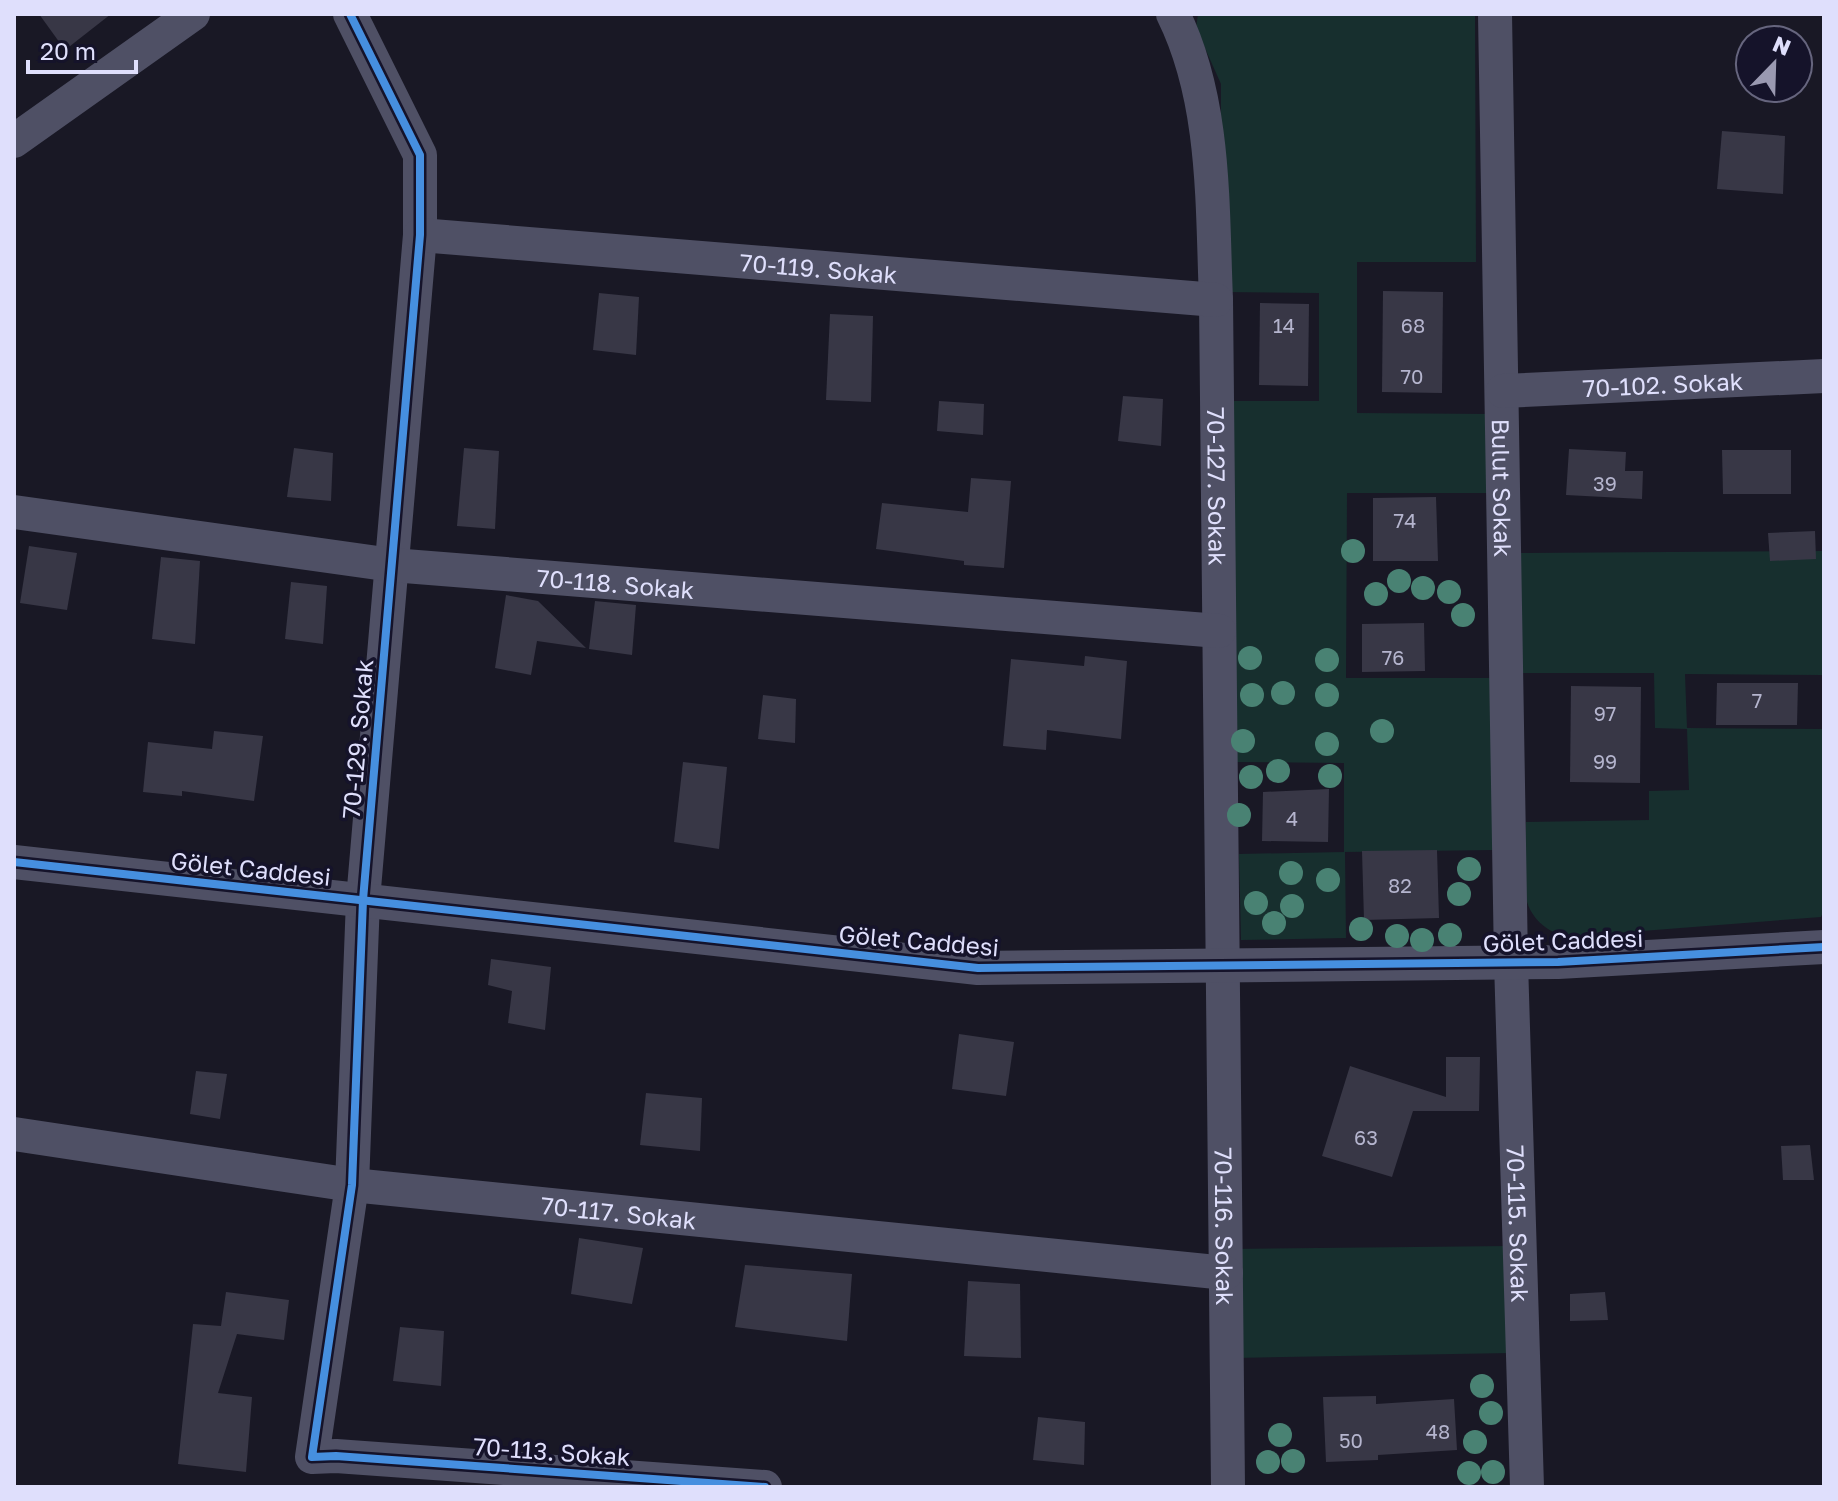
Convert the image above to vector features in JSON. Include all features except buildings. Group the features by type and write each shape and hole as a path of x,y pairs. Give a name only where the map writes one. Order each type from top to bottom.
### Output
{"street":[{"path":"14,141 193,14"},
{"name":"70-129. Sokak","path":"336,1456 312,1457 352,1185 363,900 420,235 420,155 350,14"},
{"name":"70-127. Sokak","path":"1173,14 1194,62 1210,158 1216,300 1222,966"},
{"name":"Bulut Sokak","path":"1495,14 1511,962"},
{"name":"70-119. Sokak","path":"420,235 1216,300"},
{"name":"70-102. Sokak","path":"1503,391 1824,376"},
{"name":"70-118. Sokak","path":"14,512 392,565 1219,631"},
{"name":"Gölet Caddesi","path":"14,862 978,968 1511,962 1824,947"},
{"name":"70-115. Sokak","path":"1511,962 1527,1487"},
{"name":"70-116. Sokak","path":"1222,966 1228,1487"},
{"name":"70-117. Sokak","path":"14,1134 352,1185 1226,1273"},
{"name":"70-113. Sokak","path":"336,1456 765,1487"}],"green space":[{"path":"1198,14 1475,14 1476,262 1357,262 1357,413 1491,414 1491,493 1347,493 1346,678 1492,678 1494,850 1345,852 1346,938 1241,940 1239,854 1344,852 1344,763 1229,762 1231,401 1319,401 1319,293 1221,292 1221,84 1196,28"},
{"path":"1824,551 1824,675 1685,674 1687,728 1824,729 1824,910 1821,917 1565,937 1547,929 1528,905 1524,891 1526,822 1649,820 1649,791 1689,790 1687,729 1655,728 1654,673 1520,673 1519,553"},
{"path":"1509,1246 1511,1353 1234,1358 1232,1249"}],"cycle path":[{"path":"350,14 420,155 420,235 363,900 352,1185 312,1457 336,1456 765,1487"},
{"path":"14,862 978,968 1558,962 1824,947"}]}
